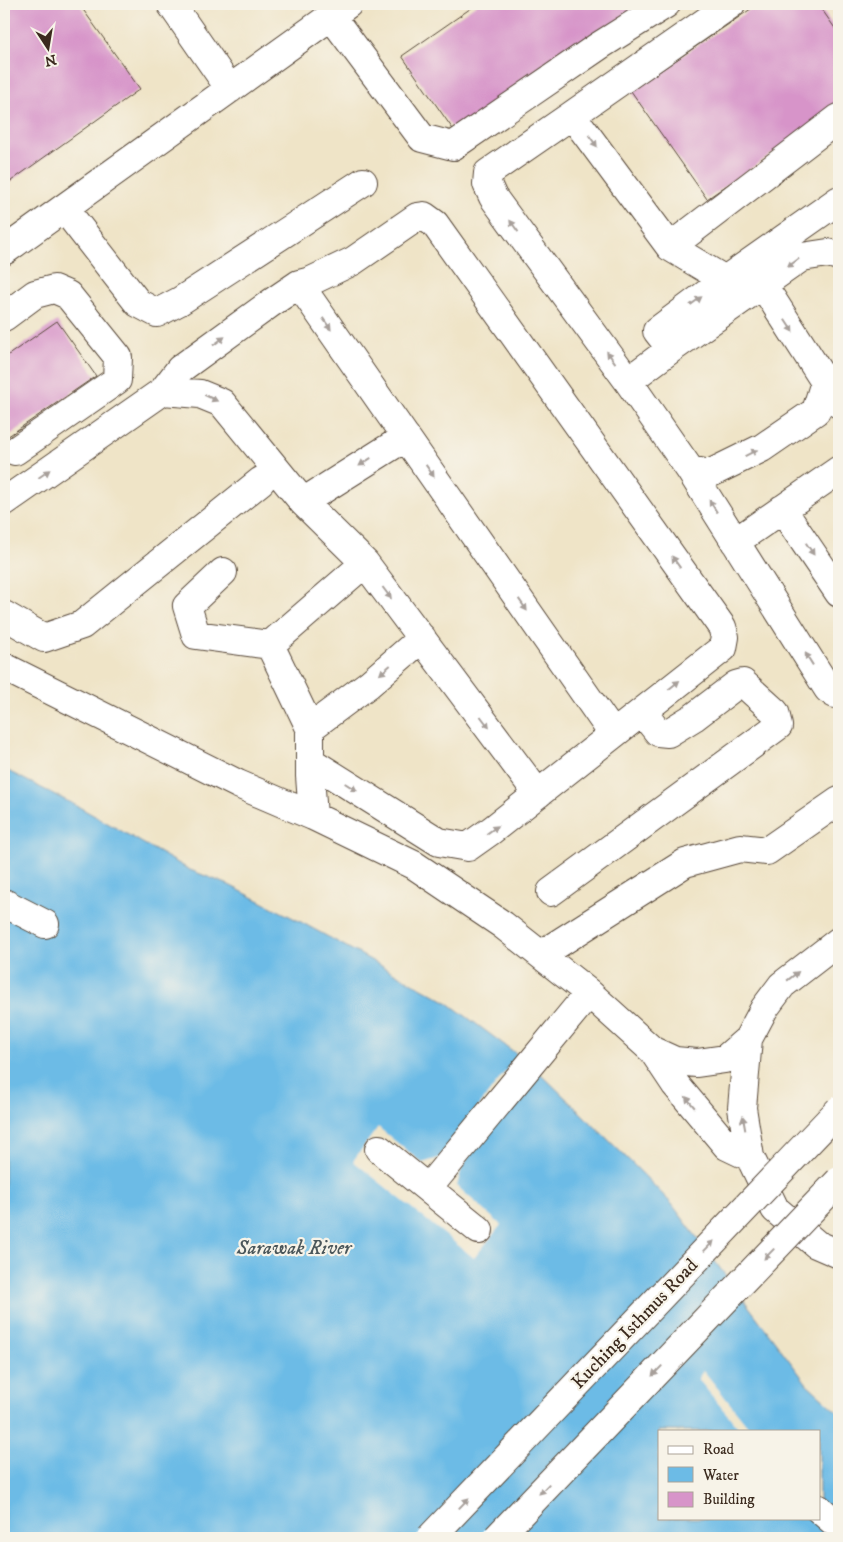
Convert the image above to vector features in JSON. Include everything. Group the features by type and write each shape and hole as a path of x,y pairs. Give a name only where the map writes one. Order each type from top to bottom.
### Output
{"main road":[{"path":"171,4 230,89"},
{"path":"4,251 340,10 422,138 453,146 599,46 666,4"},
{"path":"731,4 488,173 486,184 493,198 628,381 690,470 828,688 835,694 839,694"},
{"path":"572,115 670,247 725,280"},
{"path":"670,247 839,118"},
{"path":"64,208 138,304 157,313 180,301 363,182"},
{"path":"671,349 658,331 725,280 839,200"},
{"path":"4,502 163,391 180,370 299,284 311,281 353,261 416,217 424,216 435,224 722,626 725,637 723,648 492,830 468,846 439,842 310,761"},
{"path":"628,381 802,257 828,254 839,256"},
{"path":"299,284 613,734"},
{"path":"690,470 709,474 762,448 816,412 832,393 763,285"},
{"path":"4,317 35,294 54,290 68,295 118,358 117,380 15,451"},
{"path":"163,391 200,394 222,403 303,502 365,563 538,794"},
{"path":"303,502 406,437"},
{"path":"735,542 839,470"},
{"path":"4,615 44,638 82,625 261,482"},
{"path":"782,509 839,593"},
{"path":"223,572 187,606 196,635 270,645 365,563"},
{"path":"310,728 369,684 422,638"},
{"path":"270,645 310,728 312,816"},
{"path":"4,667 238,784 312,816 414,866 503,925 589,993 654,1051 675,1084 727,1146 750,1157"},
{"path":"551,892 778,726 774,712 743,683 736,685 694,717 668,733 658,732 642,712"},
{"path":"542,954 685,863 740,848 767,851 839,801"},
{"path":"4,903 44,924"},
{"path":"654,1051 676,1061 697,1063 725,1059 748,1039 764,1009 782,985 839,941"},
{"path":"428,1188 589,993"},
{"path":"748,1039 742,1108 750,1157 775,1209 816,1244 839,1254"},
{"name":"Kuching Isthmus Road","path":"430,1538 839,1110"},
{"path":"379,1149 479,1230"},
{"path":"497,1538 839,1181"}],"water":[{"name":"Sarawak River","path":"4,769 79,807 190,870 229,885 444,1000 540,1073 671,1203 807,1384 839,1413 839,1538 4,1538"}],"pier":[{"path":"518,1055 530,1065 462,1167 457,1186 501,1225 474,1258 353,1161 378,1127 422,1163 439,1158"},
{"path":"703,1370 751,1430 740,1430 698,1379"}],"building":[{"path":"4,4 79,4 140,89 4,186"},
{"path":"477,4 652,4 459,138 402,56"},
{"path":"758,4 818,4 839,34 839,107 707,199 631,91"},
{"path":"57,321 96,376 4,439 4,358"}]}
